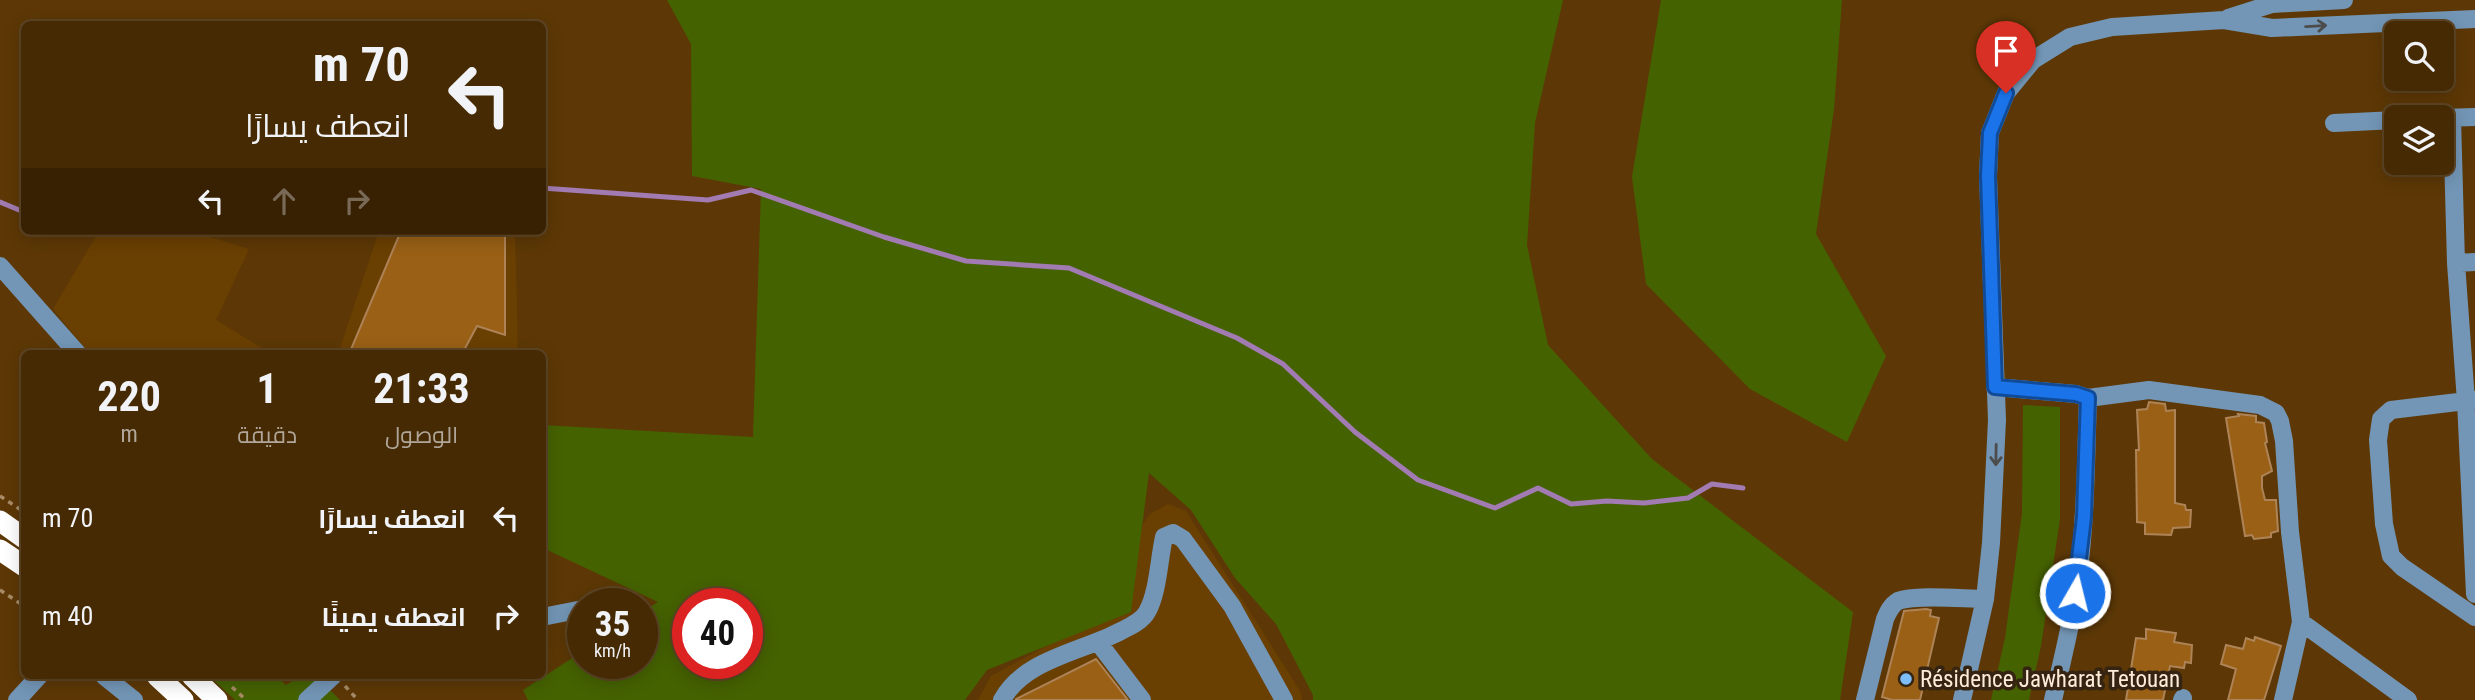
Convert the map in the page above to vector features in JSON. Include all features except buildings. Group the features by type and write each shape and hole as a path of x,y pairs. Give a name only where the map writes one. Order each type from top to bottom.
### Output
{"highway":[{"path":"0,521 21,536"},
{"path":"0,550 21,564"},
{"path":"160,679 183,700"},
{"path":"195,679 217,700"}],"street":[{"path":"2224,20 2271,2 2344,0"},
{"path":"2271,2 2272,28"},
{"path":"1962,700 1985,599 1996,475 1988,176 1990,133 2006,93 2034,60 2070,37 2112,27 2224,20 2272,28 2475,19"},
{"path":"2454,118 2475,117"},
{"path":"2334,122 2384,120"},
{"path":"2450,175 2470,401 2475,594"},
{"path":"2456,263 2475,262"},
{"path":"0,266 74,350"},
{"path":"1995,387 2076,394 2088,398 2148,390 2260,405 2276,413 2284,441 2290,532 2301,622 2283,700"},
{"path":"2053,700 2079,572 2084,517 2088,398"},
{"path":"2470,401 2391,410 2381,419 2378,440 2384,524 2391,556 2402,567 2475,617"},
{"path":"1002,700 1022,674 1098,642 1135,623 1146,613 1152,601 1164,537 1172,533 1190,547 1232,606 1284,700"},
{"path":"1865,700 1885,619 1889,609 1897,602 1916,598 1985,599"},
{"path":"546,616 567,612"},
{"path":"2301,622 2408,700"},
{"path":"1098,642 1142,700"},
{"path":"18,700 36,679"},
{"path":"108,679 134,700"},
{"path":"307,700 329,679"}],"path":[{"path":"0,496 21,510"},
{"path":"0,590 21,604"}],"shaded area":[{"path":"97,235 204,235 249,249 216,320 265,350 87,350 53,309"},
{"path":"378,235 515,235 518,350 339,350"},
{"path":"1168,504 1186,511 1300,691 1302,700 978,700 991,676 1124,604 1137,533 1150,514"}],"green space":[{"path":"667,0 1563,0 1535,123 1527,245 1548,345 1652,459 1853,612 1840,700 1313,700 1313,695 1276,624 1235,578 1191,510 1149,473 1131,612 987,670 965,700 528,700 523,690 540,679 546,679 546,675 567,661 567,679 658,679 658,588 628,588 546,549 546,425 753,437 761,189 692,176 691,44"},
{"path":"1661,0 1842,0 1834,109 1816,234 1886,356 1847,442 1750,389 1646,284 1632,177"},
{"path":"2023,405 2060,407 2060,519 2041,646 2029,700 1991,700 2005,638 2022,513"},
{"path":"212,679 279,679 286,685 296,679 319,679 340,700 235,700"}],"waterway":[{"path":"546,188 708,200 751,190 884,237 966,261 1069,268 1237,338 1283,364 1355,432 1418,480 1495,508 1538,488 1571,504 1607,501 1644,503 1688,498 1712,484 1743,488"},
{"path":"0,202 21,211"}],"place":[{"name":"Résidence Jawharat Tetouan","path":"1906,679"}],"route":[{"path":"2006,93 1990,133 1988,176 1995,387 2076,394 2088,398 2084,517 2075,593"}]}
